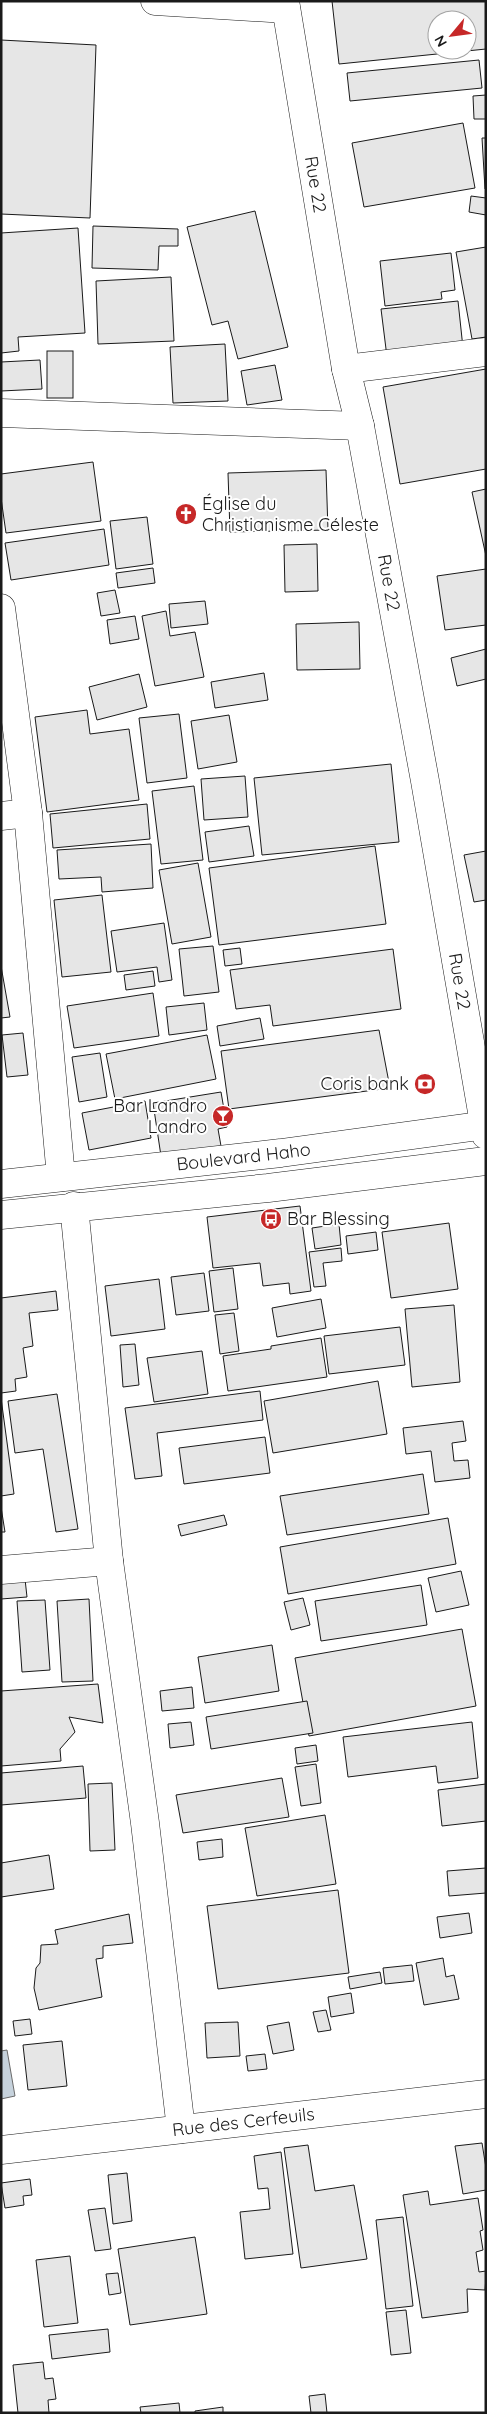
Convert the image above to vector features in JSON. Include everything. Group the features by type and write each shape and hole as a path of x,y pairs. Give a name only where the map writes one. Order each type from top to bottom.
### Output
{"street":[{"path":"155,1 286,5"},
{"name":"Rue 22","path":"286,5 346,369 360,426 425,781 485,1128"},
{"path":"346,369 486,352"},
{"path":"1,413 360,426"},
{"path":"1,608 28,813 61,1177"},
{"path":"1,816 28,813"},
{"name":"Boulevard Haho","path":"1,1184 485,1128"},
{"name":"Boulevard Haho","path":"1,1215 74,1206 268,1188 486,1161"},
{"path":"74,1206 110,1561 146,1833 181,2129"},
{"path":"1,1570 110,1561"},
{"name":"Rue des Cerfeuils","path":"1,2150 486,2094"}],"shaded area":[{"path":"7,2050 15,2096 1,2099 1,2051"}],"building":[{"path":"332,1 486,1 486,49 477,50 477,10 427,10 427,55 339,64"},
{"path":"1,40 96,45 90,218 1,214"},
{"path":"479,60 482,88 350,101 347,73"},
{"path":"486,95 486,119 474,119 473,96"},
{"path":"463,123 475,188 364,207 352,143"},
{"path":"482,138 486,138 486,189 485,189"},
{"path":"471,196 486,198 486,215 469,212"},
{"path":"255,211 288,347 238,359 228,321 212,325 187,227"},
{"path":"93,226 178,229 178,246 159,246 158,270 92,268"},
{"path":"78,228 85,333 18,337 19,351 1,353 1,233"},
{"path":"486,247 486,337 472,339 456,252"},
{"path":"451,253 455,290 441,292 442,299 385,306 380,261"},
{"path":"171,277 174,341 98,344 96,281"},
{"path":"458,301 463,348 387,357 381,309"},
{"path":"225,344 228,401 173,403 170,347"},
{"path":"47,351 73,351 73,398 47,398"},
{"path":"40,360 42,389 1,391 1,362"},
{"path":"275,365 282,400 247,405 241,371"},
{"path":"486,369 486,469 400,484 383,387"},
{"path":"93,462 101,521 6,533 1,498 1,474"},
{"path":"326,470 328,530 230,532 228,473"},
{"path":"486,489 486,556 472,492"},
{"path":"147,517 153,564 116,569 110,521"},
{"path":"104,529 109,565 11,580 5,543"},
{"path":"317,544 318,591 285,592 284,545"},
{"path":"153,568 155,583 118,588 116,573"},
{"path":"486,569 486,625 445,630 437,576"},
{"path":"115,590 120,613 101,616 97,593"},
{"path":"205,601 208,624 171,628 169,604"},
{"path":"166,611 170,636 195,632 204,677 155,686 142,616"},
{"path":"135,616 139,639 110,644 107,620"},
{"path":"359,622 360,669 297,670 296,624"},
{"path":"486,649 486,679 457,686 451,658"},
{"path":"264,673 268,700 215,708 211,682"},
{"path":"139,674 147,707 97,720 89,687"},
{"path":"87,710 90,734 129,729 139,800 47,812 35,717"},
{"path":"179,714 187,778 147,783 139,718"},
{"path":"229,715 237,762 198,769 191,721"},
{"path":"391,764 399,842 262,855 254,778"},
{"path":"245,776 248,817 204,820 201,779"},
{"path":"194,786 203,860 161,864 152,791"},
{"path":"147,804 150,839 53,848 50,814"},
{"path":"249,826 254,856 209,862 205,832"},
{"path":"151,844 153,888 102,892 101,877 59,879 57,850"},
{"path":"375,846 386,924 219,945 209,868"},
{"path":"486,851 486,900 474,902 464,855"},
{"path":"198,863 211,937 172,944 159,870"},
{"path":"102,895 111,972 62,977 54,900"},
{"path":"164,923 172,980 159,982 157,967 117,972 111,931"},
{"path":"213,946 219,992 184,996 179,949"},
{"path":"240,948 242,964 225,966 223,950"},
{"path":"393,949 401,1009 273,1026 270,1005 236,1009 230,970"},
{"path":"1,966 10,1017 1,1018"},
{"path":"153,971 155,986 126,990 124,975"},
{"path":"153,993 159,1036 74,1048 67,1006"},
{"path":"204,1003 207,1030 169,1035 166,1007"},
{"path":"260,1018 264,1039 220,1046 217,1026"},
{"path":"379,1030 390,1088 229,1109 221,1051"},
{"path":"23,1033 28,1075 7,1077 2,1035"},
{"path":"207,1035 216,1079 115,1099 106,1054"},
{"path":"100,1053 107,1097 79,1102 72,1057"},
{"path":"221,1092 227,1127 218,1129 221,1146 161,1156 153,1103"},
{"path":"145,1101 151,1138 89,1150 82,1113"},
{"path":"300,1206 311,1291 290,1294 289,1283 263,1286 260,1263 213,1268 207,1217"},
{"path":"449,1223 458,1289 391,1298 382,1232"},
{"path":"339,1224 341,1245 315,1249 312,1228"},
{"path":"376,1232 378,1250 348,1254 346,1236"},
{"path":"341,1248 342,1261 323,1263 326,1286 314,1287 309,1252"},
{"path":"233,1268 238,1309 214,1312 209,1271"},
{"path":"204,1273 209,1311 176,1315 171,1277"},
{"path":"159,1279 165,1329 111,1336 105,1286"},
{"path":"56,1291 58,1310 29,1313 33,1346 23,1348 27,1377 15,1379 16,1391 1,1393 1,1298"},
{"path":"321,1299 326,1328 277,1337 272,1308"},
{"path":"454,1305 460,1382 412,1387 405,1309"},
{"path":"234,1313 239,1351 220,1354 215,1315"},
{"path":"400,1327 405,1365 329,1374 324,1336"},
{"path":"321,1338 327,1377 228,1391 223,1356 271,1349 271,1346"},
{"path":"135,1344 139,1385 123,1387 120,1345"},
{"path":"202,1351 208,1394 154,1402 147,1358"},
{"path":"378,1381 387,1434 273,1453 264,1401"},
{"path":"260,1391 263,1420 157,1433 162,1476 135,1479 125,1408"},
{"path":"57,1394 78,1529 56,1532 43,1449 15,1453 8,1401"},
{"path":"1,1398 14,1494 1,1496"},
{"path":"463,1421 466,1441 452,1443 454,1461 468,1460 470,1478 435,1482 431,1451 406,1454 403,1428"},
{"path":"265,1437 270,1473 184,1484 179,1448"},
{"path":"423,1474 429,1514 287,1535 280,1496"},
{"path":"1,1507 5,1532 1,1532"},
{"path":"224,1515 227,1525 181,1536 178,1525"},
{"path":"448,1518 456,1564 288,1594 280,1547"},
{"path":"24,1570 27,1597 1,1599 1,1572"},
{"path":"461,1571 469,1605 436,1612 428,1578"},
{"path":"421,1585 427,1625 321,1641 315,1601"},
{"path":"303,1598 310,1625 291,1630 284,1602"},
{"path":"89,1599 93,1681 62,1682 57,1601"},
{"path":"45,1600 50,1670 22,1672 17,1601"},
{"path":"462,1629 476,1706 309,1736 295,1658"},
{"path":"272,1645 279,1691 205,1703 198,1657"},
{"path":"98,1684 103,1723 69,1717 75,1732 60,1749 61,1761 1,1766 1,1691"},
{"path":"192,1687 194,1708 162,1711 160,1691"},
{"path":"307,1701 313,1733 211,1749 206,1717"},
{"path":"191,1722 194,1745 170,1748 168,1724"},
{"path":"472,1722 478,1778 438,1783 436,1766 348,1777 343,1737"},
{"path":"316,1745 318,1761 297,1764 295,1748"},
{"path":"316,1764 321,1803 301,1806 295,1767"},
{"path":"83,1766 86,1798 1,1805 1,1773"},
{"path":"282,1778 289,1817 183,1833 176,1795"},
{"path":"112,1783 115,1850 90,1851 88,1784"},
{"path":"486,1784 486,1821 442,1826 438,1790"},
{"path":"325,1815 336,1884 257,1896 245,1828"},
{"path":"222,1839 223,1857 199,1860 197,1842"},
{"path":"49,1855 54,1889 1,1897 1,1863"},
{"path":"486,1868 486,1893 449,1896 447,1871"},
{"path":"338,1890 349,1973 218,1989 207,1906"},
{"path":"469,1913 472,1933 440,1938 437,1917"},
{"path":"129,1914 133,1943 103,1946 103,1958 96,1959 102,1997 39,2010 34,1988 36,1968 40,1963 41,1945 58,1944 55,1930"},
{"path":"443,1958 446,1977 454,1975 459,1999 424,2005 416,1963"},
{"path":"412,1965 414,1981 385,1984 383,1968"},
{"path":"380,1972 382,1983 350,1989 348,1977"},
{"path":"351,1993 354,2013 331,2017 328,1997"},
{"path":"326,2010 331,2030 318,2032 313,2012"},
{"path":"30,2019 32,2034 15,2036 13,2021"},
{"path":"238,2022 240,2056 207,2058 205,2023"},
{"path":"289,2022 294,2050 273,2054 267,2026"},
{"path":"62,2041 67,2086 28,2090 23,2045"},
{"path":"265,2054 267,2069 248,2071 246,2056"},
{"path":"482,2143 486,2168 486,2190 463,2194 455,2146"},
{"path":"308,2145 315,2191 354,2185 367,2259 301,2268 284,2148"},
{"path":"281,2152 293,2254 245,2259 240,2212 270,2209 268,2188 258,2189 254,2156"},
{"path":"127,2173 132,2221 113,2224 108,2175"},
{"path":"30,2179 32,2195 23,2196 24,2205 5,2208 1,2183"},
{"path":"428,2191 430,2205 478,2198 483,2230 480,2231 483,2250 476,2252 479,2272 486,2271 485,2290 467,2289 468,2312 422,2318 403,2195"},
{"path":"105,2208 111,2249 95,2251 88,2210"},
{"path":"403,2217 413,2306 386,2309 376,2220"},
{"path":"195,2237 207,2314 130,2325 118,2249"},
{"path":"70,2256 78,2323 44,2327 36,2260"},
{"path":"118,2273 121,2293 109,2295 106,2274"},
{"path":"406,2310 411,2353 391,2355 386,2312"},
{"path":"108,2329 110,2352 52,2359 49,2335"},
{"path":"43,2362 45,2379 53,2378 56,2399 48,2400 49,2413 18,2413 13,2365"},
{"path":"325,2394 327,2413 311,2413 309,2396"},
{"path":"179,2403 180,2413 141,2413 140,2407"},
{"path":"223,2407 223,2413 195,2413 195,2411"}],"place":[{"name":"Église du Christianisme Céleste","path":"186,514"},
{"name":"Coris bank","path":"425,1084"},
{"name":"Bar Landro Landro","path":"223,1116"},
{"name":"Bar Blessing","path":"271,1219"}]}
